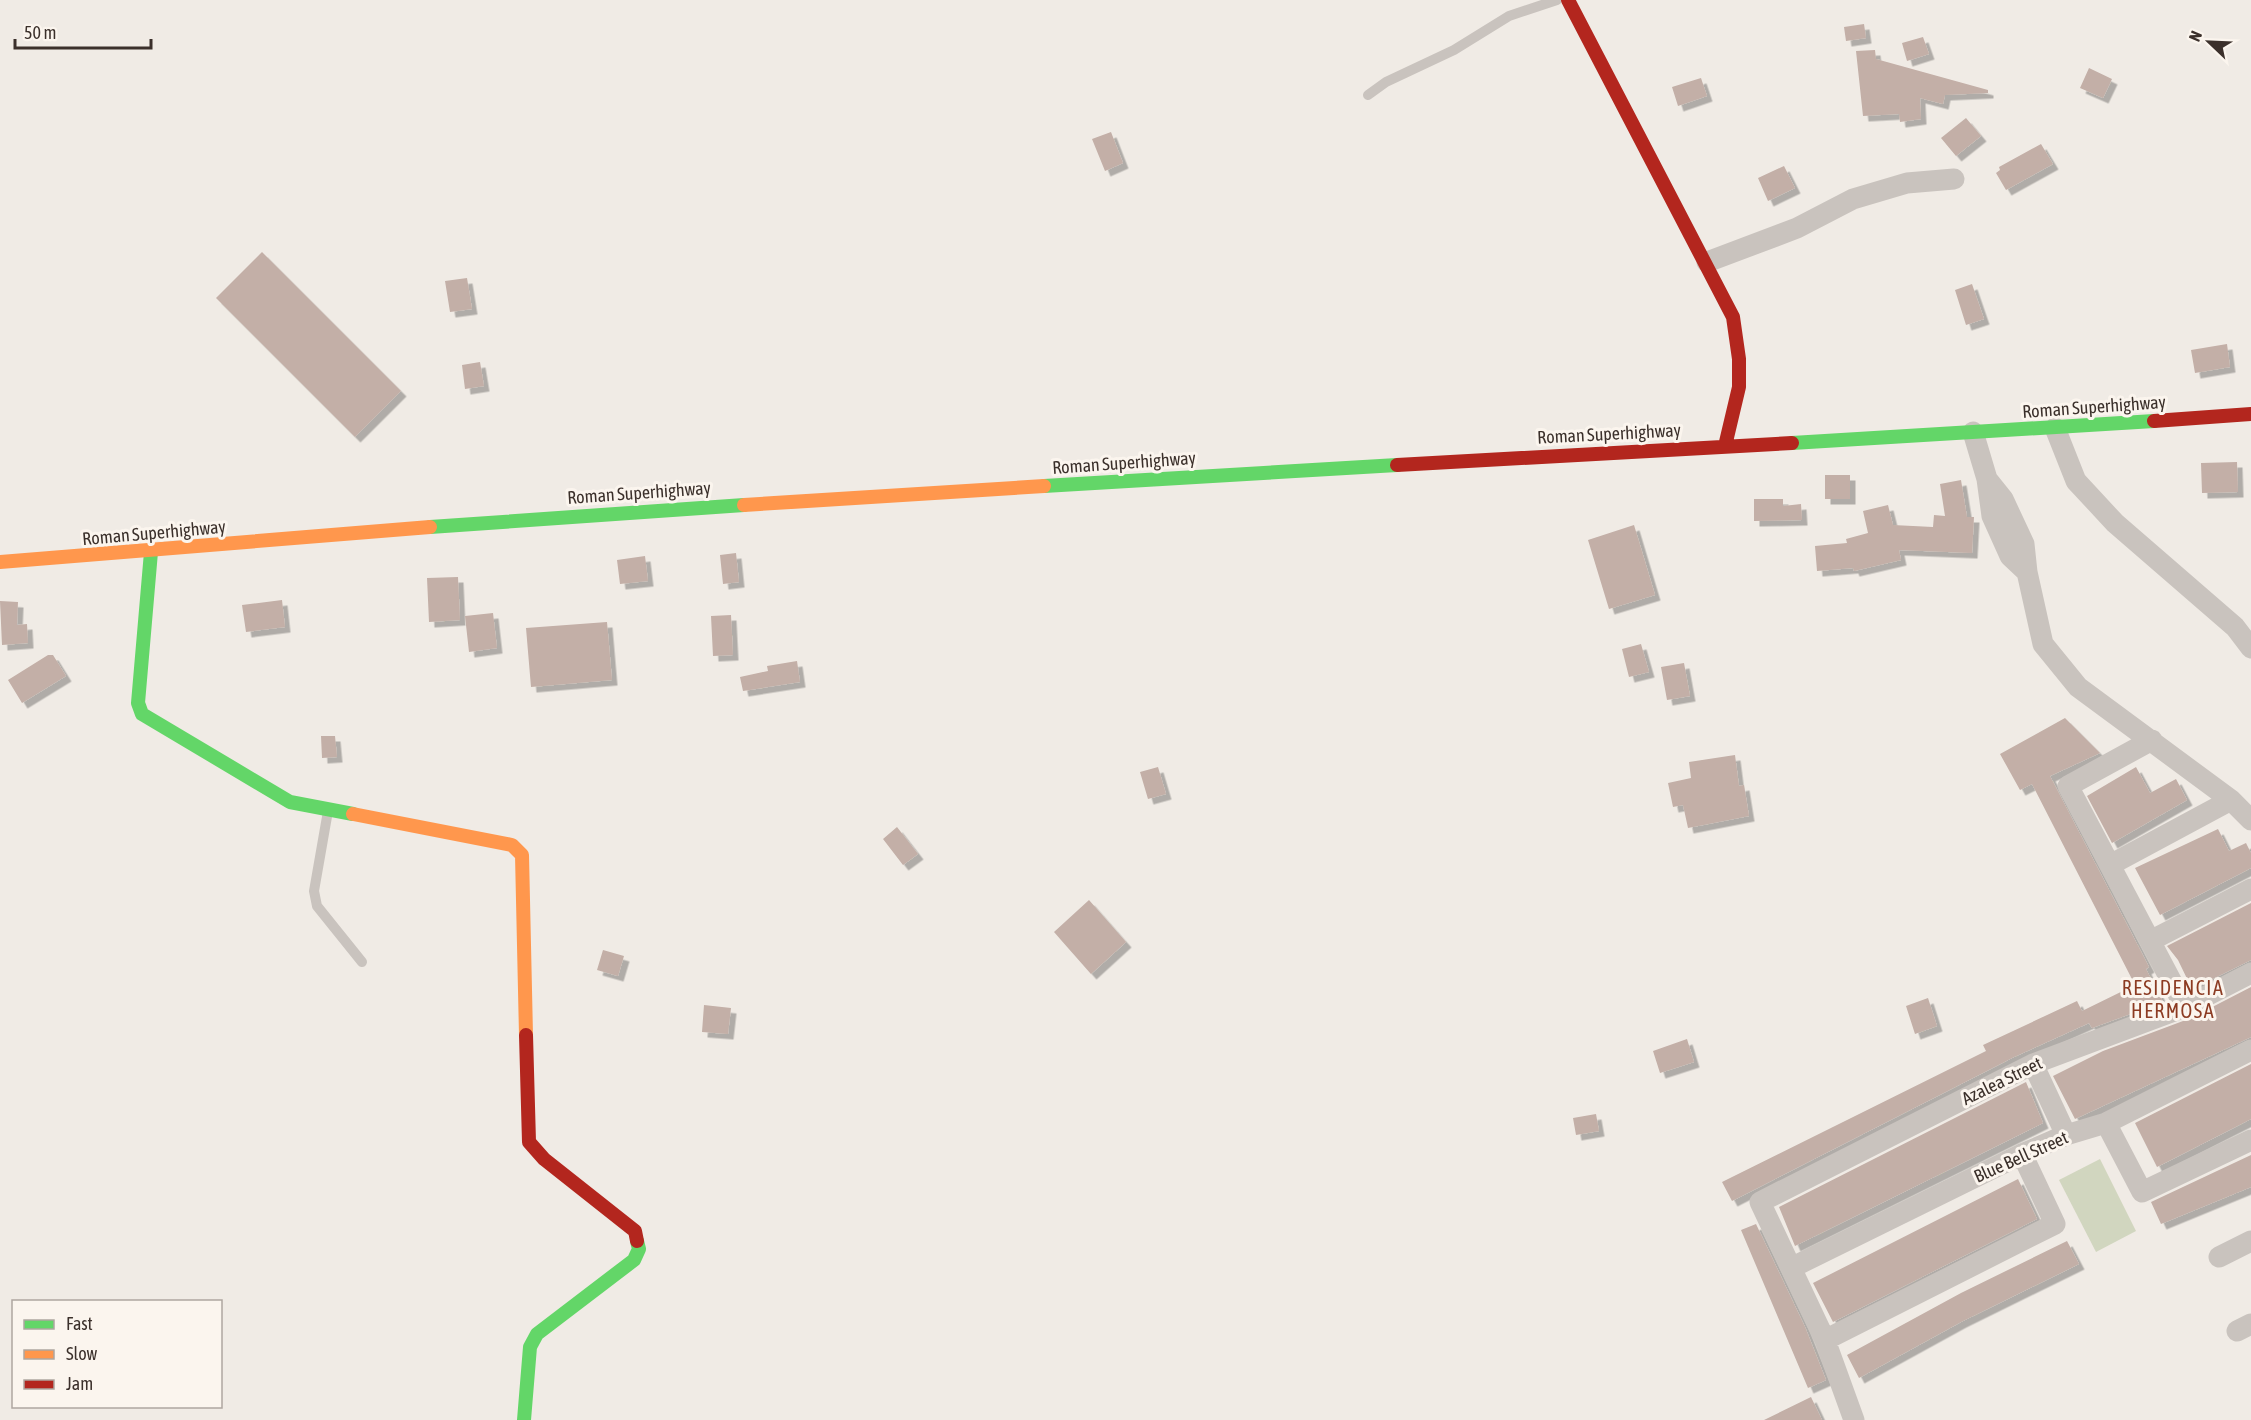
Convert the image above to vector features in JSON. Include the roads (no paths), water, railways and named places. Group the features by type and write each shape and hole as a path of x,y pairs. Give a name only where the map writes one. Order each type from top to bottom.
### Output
{"main road":[{"path":"1568,0 1707,262 1733,317 1739,359 1739,387 1725,446"},
{"name":"Roman Superhighway","path":"0,562 151,552 552,517 2055,428 2251,414"},
{"path":"151,552 138,703 142,714 290,802 512,844 522,855 529,1142 544,1159 634,1231 639,1248 634,1260 537,1334 530,1347 524,1420"}],"street":[{"path":"1707,262 1797,228 1853,199 1906,183 1954,179"},
{"path":"2055,428 2076,481 2115,523 2235,627 2251,648"},
{"path":"1973,432 1987,479 2003,499 2024,544 2027,572 2043,644 2078,687 2152,740 2230,800 2251,820"},
{"path":"2152,740 2068,786 2185,1007"},
{"path":"2110,864 2230,800"},
{"path":"2150,941 2251,889"},
{"name":"Azalea Street","path":"1792,1267 1760,1202 2033,1064 2185,1007 2251,973"},
{"name":"Blue Bell Street","path":"1792,1267 2022,1154 2066,1135 2106,1123 2251,1050"},
{"path":"2033,1064 2066,1135"},
{"path":"2106,1123 2142,1192 2251,1140"},
{"path":"1825,1340 2055,1224 2022,1154"},
{"path":"2219,1257 2251,1241"},
{"path":"1792,1267 1825,1340 1854,1420"}],"lane":[{"path":"1368,95 1386,82 1454,51 1509,16 1557,0"},
{"path":"328,811 314,891 317,906 362,962"}],"district":[{"name":"RESIDENCIA HERMOSA","path":"2173,1000"}]}
